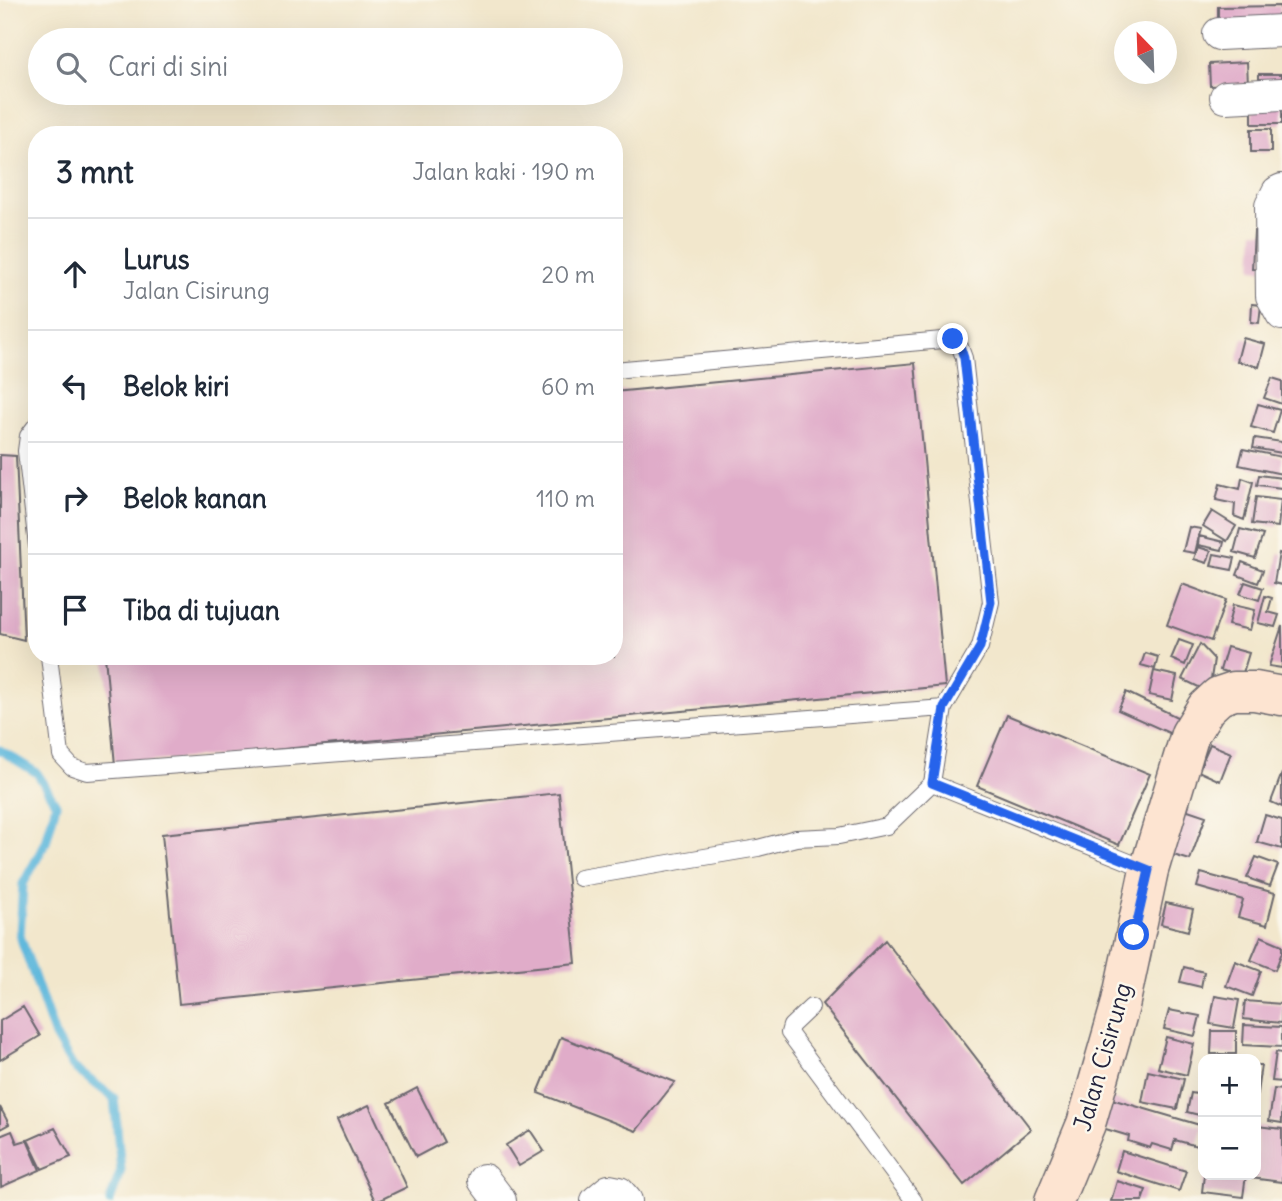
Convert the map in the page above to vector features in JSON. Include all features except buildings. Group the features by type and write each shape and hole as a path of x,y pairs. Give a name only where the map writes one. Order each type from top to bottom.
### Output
{"main road":[{"name":"Jalan Cisirung","path":"1054,1201 1086,1124 1120,1006 1149,870 1190,734 1206,708 1219,696 1234,691 1255,691 1282,696"}],"street":[{"path":"1219,34 1282,31"},
{"path":"1226,97 1282,94"},
{"path":"1282,190 1278,192 1271,206 1271,219 1272,296 1282,314"},
{"path":"597,1201 609,1191 619,1193 626,1201"}],"lane":[{"path":"580,878 758,848 796,838 839,836 887,826 932,783 944,708 980,647 991,602 964,358 960,346 953,339 623,369"},
{"path":"28,436 28,468"},
{"path":"50,665 61,755 72,767 88,772 944,708"},
{"path":"932,783 1149,870"},
{"path":"811,1007 791,1026 789,1033 914,1201"}],"waterway":[{"path":"0,750 37,773 56,804 46,842 23,884 20,936 55,1036 73,1067 114,1098 121,1170 110,1201"}],"route":[{"path":"953,339 960,346 964,358 991,602 980,647 944,708 932,783 1149,870 1134,935"}]}
